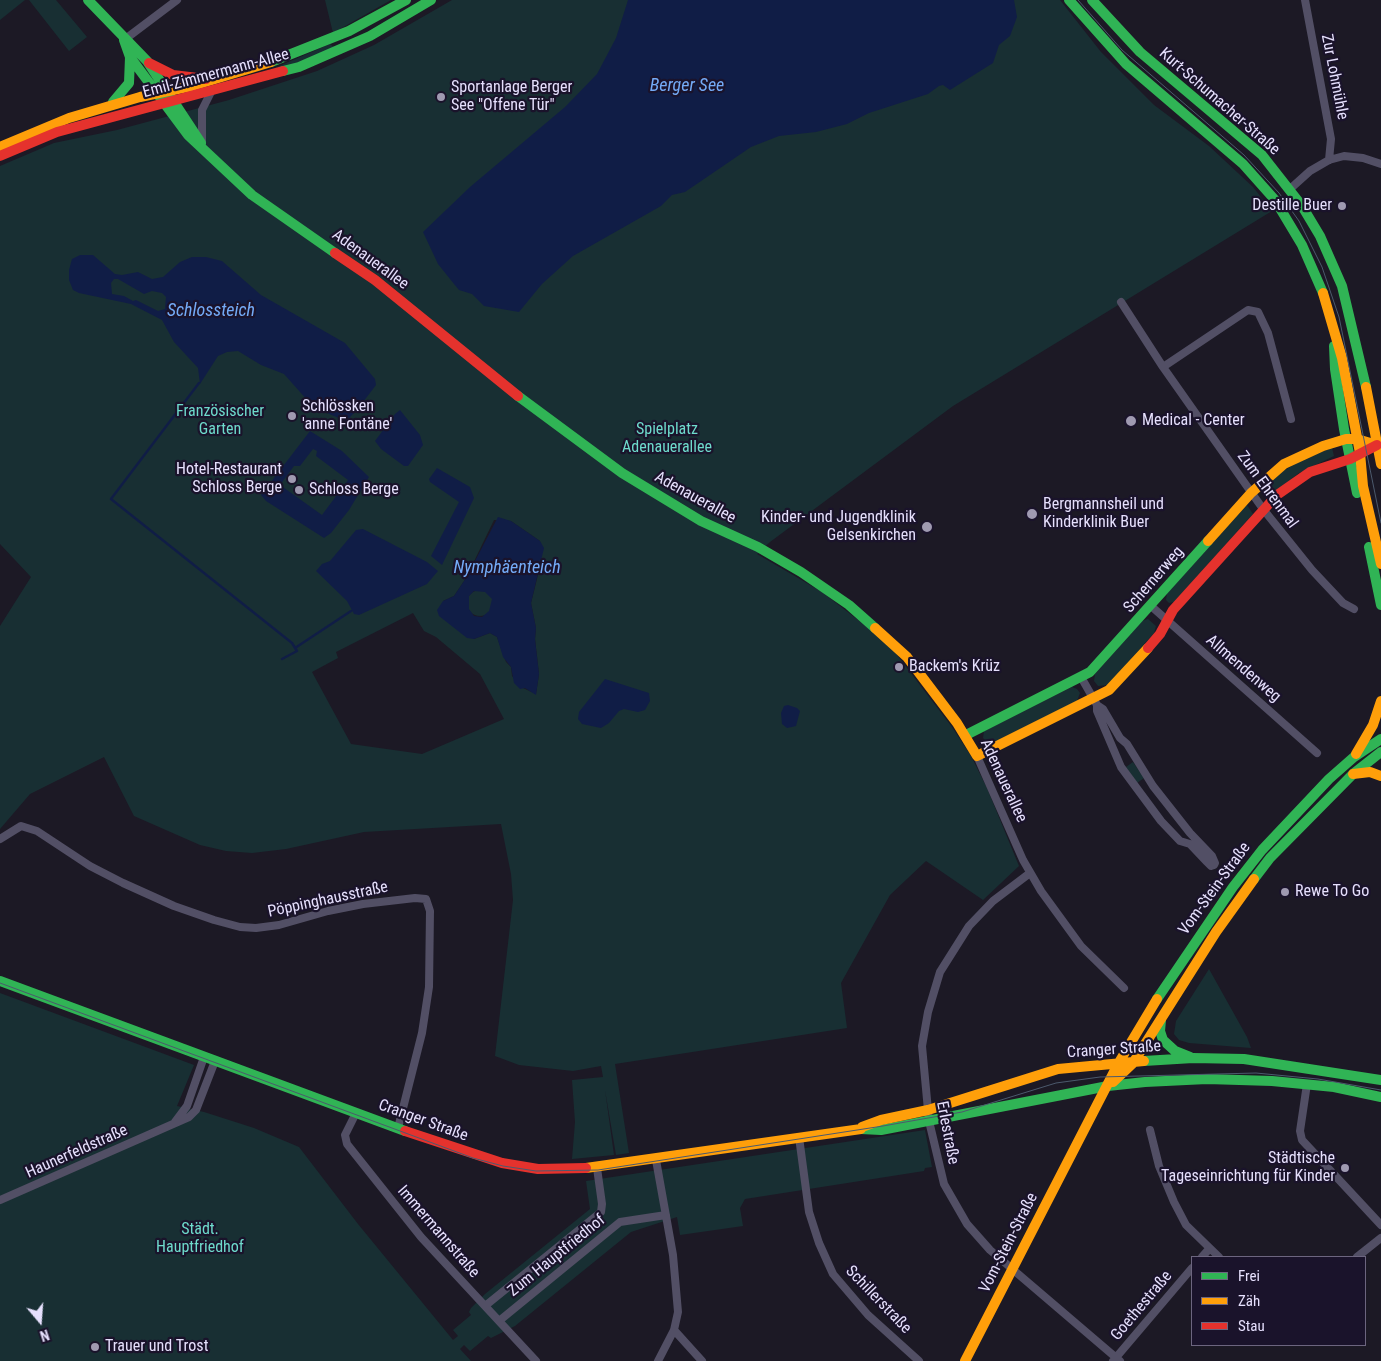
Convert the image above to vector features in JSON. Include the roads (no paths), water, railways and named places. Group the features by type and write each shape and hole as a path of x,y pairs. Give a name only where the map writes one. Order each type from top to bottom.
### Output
{"main road":[{"name":"Adenauerallee","path":"88,0 146,61 204,148"},
{"name":"Emil-Zimmermann-Allee","path":"0,147 54,123 106,107 168,92 288,56 322,43 406,0"},
{"name":"Emil-Zimmermann-Allee","path":"0,156 50,134 211,92 313,62 382,30 431,0"},
{"name":"Kurt-Schumacher-Straße","path":"1069,0 1126,64 1243,164 1275,200 1302,245 1323,292 1334,336 1342,358 1360,453 1362,486 1381,564"},
{"name":"Kurt-Schumacher-Straße","path":"1092,0 1140,52 1262,155 1290,190 1320,236 1342,286 1367,392 1381,464"},
{"name":"Adenauerallee","path":"124,40 130,57 188,135 252,194 375,280 583,446 701,521 758,548 802,572 843,600 868,620 907,658 966,736 977,756"},
{"path":"106,107 116,100 129,83 130,57"},
{"path":"146,61 173,75 210,79"},
{"name":"Kurt-Schumacher-Straße","path":"1334,336 1335,369 1346,440 1381,604"},
{"name":"Schernerweg","path":"966,736 1090,672 1251,493 1284,464 1323,446 1346,440 1357,440 1377,445"},
{"name":"Schernerweg","path":"977,756 1096,701 1146,651 1160,634 1173,610 1277,495 1310,472 1350,459 1377,445"},
{"path":"1354,757 1373,725 1381,701"},
{"name":"Vom-Stein-Straße","path":"965,1361 1014,1270 1069,1157 1118,1064 1168,982 1233,887 1262,850 1301,807 1354,757 1381,739"},
{"name":"Vom-Stein-Straße","path":"1108,1086 1133,1063 1216,932 1270,858 1353,774 1381,752"},
{"path":"1353,774 1370,772 1381,776"},
{"name":"Cranger Straße","path":"0,982 478,1157 517,1166 554,1170 597,1168 656,1160 856,1129 881,1120 928,1110 1058,1069 1093,1064 1193,1058 1244,1059 1381,1080"},
{"path":"1162,1017 1160,1031 1163,1040 1175,1051 1193,1058"},
{"name":"Cranger Straße","path":"856,1129 881,1130 929,1122 1108,1086 1207,1079 1272,1080 1334,1087 1381,1097"}],"street":[{"path":"124,40 177,0"},
{"name":"Zur Lohmühle","path":"1305,0 1331,139 1329,160"},
{"path":"204,148 202,110 211,92"},
{"path":"1290,190 1310,170 1329,160 1344,156 1363,158 1381,164"},
{"name":"Zum Ehrenmal","path":"1121,302 1163,367 1263,510 1312,570 1344,603 1354,609"},
{"path":"1163,367 1248,310 1258,312 1268,333 1290,418"},
{"name":"Allmendenweg","path":"1151,606 1317,753"},
{"path":"1081,677 1153,786 1190,833 1212,856 1215,862 1214,865 1211,866 1206,862 1190,844 1180,841 1161,822 1121,767 1097,711 1096,701"},
{"path":"1111,743 1120,738"},
{"name":"Adenauerallee","path":"977,756 1030,873 1052,908 1075,939 1124,988"},
{"path":"1142,794 1153,786"},
{"name":"Pöppinghausstraße","path":"0,839 21,826 37,830 90,866 123,884 174,906 240,927 256,928 279,925 328,911 363,904 415,898 426,899 430,911 429,987 416,1061 398,1128"},
{"path":"1180,841 1190,833"},
{"name":"Erlestraße","path":"1030,873 1006,890 969,926 949,956 936,984 924,1027 922,1046 929,1122 940,1174 956,1208 979,1239 1116,1360"},
{"name":"Haunerfeldstraße","path":"165,1128 182,1114 204,1057"},
{"name":"Haunerfeldstraße","path":"0,1200 189,1118 196,1110 215,1061"},
{"path":"1307,1084 1300,1131 1302,1140 1381,1225"},
{"name":"Immermannstraße","path":"356,1113 345,1135 347,1144 421,1237 536,1361"},
{"path":"1150,1130 1159,1166 1186,1225 1218,1256"},
{"name":"Schillerstraße","path":"799,1138 809,1212 819,1243 833,1274 868,1315 918,1361"},
{"path":"656,1160 678,1287 678,1312 674,1330 658,1361"},
{"name":"Zum Hauptfriedhof","path":"485,1306 601,1212 602,1204 597,1168"},
{"name":"Zum Hauptfriedhof","path":"499,1322 620,1222 666,1215"},
{"path":"1358,1256 1381,1238"},
{"path":"1203,1256 1209,1249"},
{"name":"Goethestraße","path":"1116,1360 1191,1269"},
{"path":"674,1330 702,1361"}],"water":[{"name":"Berger See","path":"628,0 1014,0 1017,17 1010,36 999,45 993,63 950,90 943,85 939,86 928,94 869,113 847,124 816,132 779,136 751,147 685,192 672,195 661,206 573,256 542,284 519,312 484,306 472,294 459,290 454,284 438,264 423,232 470,187 565,107 597,74 616,38"},
{"name":"Schlossteich","path":"80,255 93,255 115,274 122,275 138,272 152,279 163,277 180,262 192,257 206,257 222,261 261,295 345,343 375,379 376,385 346,421 322,411 308,401 284,374 261,365 238,351 227,352 218,356 200,384 198,368 174,342 162,320 131,304 79,293 73,290 69,280 72,259","holes":["114,279 118,279 144,294 152,291 162,293 166,297 165,309 158,311 136,300 133,301 124,296 112,294 111,283"]},
{"path":"400,410 420,435 423,445 408,466 404,466 381,449 375,441"},
{"path":"310,431 342,451 369,477 349,510 331,533 324,538 266,501 261,495","holes":["313,449 317,451 316,456 348,480 322,515 280,485 294,466 300,466"]},
{"path":"437,468 470,487 474,498 442,565 431,556 459,502 430,482 429,479"},
{"name":"Nymphäenteich","path":"498,517 511,521 540,541 544,548 531,603 536,628 535,639 539,674 536,695 525,688 520,689 514,683 511,667 503,657 497,637 490,633 474,639 467,638 439,616 437,610 443,601 454,596 466,578","holes":["474,591 485,592 492,599 489,611 482,617 474,616 469,609 469,596"]},
{"path":"363,529 427,562 438,571 427,584 359,615 354,614 347,601 316,571 322,564 330,561 356,530"},
{"path":"605,679 649,693 650,701 645,710 638,712 624,709 619,711 609,723 601,728 582,724 578,719 579,712"},
{"path":"788,705 800,711 796,726 787,728 782,724 781,713 784,706"}],"waterway":[{"path":"199,383 111,499 292,643 297,651 282,659"},
{"path":"295,648 351,611"}],"tram line":[{"path":"1078,0 1122,50 1244,155 1279,193 1299,221 1322,267 1339,317 1381,523"},
{"path":"0,983 473,1158 503,1166 536,1171 598,1170 883,1126 962,1112 1056,1083 1100,1077 1256,1073 1318,1079 1381,1090"}],"place":[{"name":"Sportanlage Berger See \"Offene Tür\"","path":"441,97"},
{"name":"Destille Buer","path":"1342,206"},
{"name":"Schlössken 'anne Fontäne'","path":"292,416"},
{"name":"Medical - Center","path":"1131,421"},
{"name":"Hotel-Restaurant Schloss Berge","path":"292,479"},
{"name":"Schloss Berge","path":"299,490"},
{"name":"Bergmannsheil und Kinderklinik Buer","path":"1032,514"},
{"name":"Kinder- und Jugendklinik Gelsenkirchen","path":"927,527"},
{"name":"Backem's Krüz","path":"899,667"},
{"name":"Rewe To Go","path":"1285,892"},
{"name":"Städtische Tageseinrichtung für Kinder","path":"1345,1168"},
{"name":"Trauer und Trost","path":"95,1347"}],"park label":[{"name":"Französischer Garten","path":"220,421"},
{"name":"Spielplatz Adenauerallee","path":"667,439"},
{"name":"Städt. Hauptfriedhof","path":"200,1239"}]}
